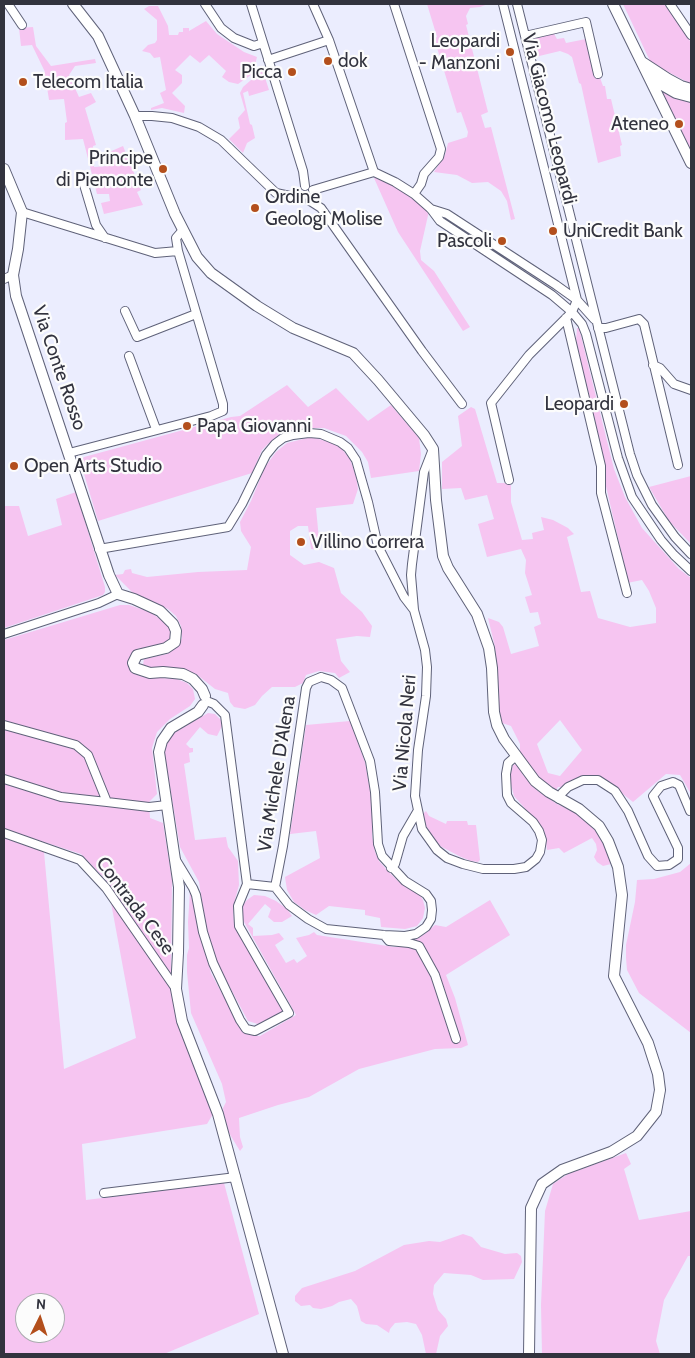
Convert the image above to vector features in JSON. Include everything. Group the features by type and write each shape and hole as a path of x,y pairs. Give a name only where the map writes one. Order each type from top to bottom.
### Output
{"street":[{"path":"8,4 22,26"},
{"path":"74,4 98,36 135,116 183,230 197,257 211,273 292,328 353,353 424,435 432,449 443,556 448,568 477,614 489,648 494,712 504,739 536,781 559,799 579,808 599,826 608,841 618,867 622,896 614,976 648,1043 658,1074 660,1090 656,1112 637,1136 611,1152 562,1170 542,1184 531,1208 529,1354"},
{"path":"205,4 221,28 234,38 254,46 263,43"},
{"path":"251,4 303,171 305,186"},
{"path":"313,4 329,40 374,172"},
{"path":"394,4 440,148 439,157 424,174 421,184 414,194"},
{"name":"Via Giacomo Leopardi","path":"503,4 577,300 586,308 598,328"},
{"name":"Via Giacomo Leopardi","path":"517,4 630,454 652,505 675,537 691,554"},
{"path":"613,4 691,163"},
{"path":"670,4 691,35"},
{"name":"Via Giacomo Leopardi","path":"525,36 586,22 598,74"},
{"path":"268,60 329,40"},
{"path":"518,59 530,56"},
{"path":"642,62 675,83 691,89"},
{"path":"649,78 676,93 691,98"},
{"path":"529,104 541,101"},
{"path":"135,116 172,118 199,127 221,140 276,193 297,196"},
{"path":"545,169 557,166"},
{"name":"Via Conte Rosso","path":"4,169 22,212 18,249 8,277 69,453 99,548 118,594"},
{"path":"305,186 313,190 374,172 396,182 431,209 440,221 552,295 569,315 582,324 624,479 642,512 674,555 691,571"},
{"path":"82,178 96,225 105,238"},
{"path":"297,196 299,189 305,186"},
{"path":"310,201 313,196 313,190"},
{"path":"297,196 302,202 310,201 321,208 462,404"},
{"path":"431,209 447,214 577,300 569,315 529,355 491,403 509,480"},
{"path":"22,212 155,252 178,251"},
{"path":"69,453 211,416 223,411 223,404 178,251 176,238 183,230"},
{"path":"125,311 137,337 196,314"},
{"path":"569,315 601,466 601,493 627,593"},
{"path":"598,328 606,328 639,319 644,324 678,465"},
{"path":"129,356 156,429"},
{"path":"653,365 660,368 674,384 691,390"},
{"path":"99,548 228,527 242,504 266,455 275,444 283,438 293,435 321,434 340,442 348,448 356,460 378,546 404,597 414,610"},
{"name":"Via Nicola Neri","path":"432,449 424,472 412,564 414,610 425,650 427,667 426,696 414,796 422,829 429,841 447,858 468,866 483,869 514,870 526,867 536,859 540,852 542,840 539,831 533,822 511,803 507,795 506,774 508,763 516,756"},
{"path":"618,458 630,454"},
{"path":"4,634 99,603 118,594 134,599 160,611 173,624 176,631 175,642 166,648 137,655 133,662 135,668 150,673 183,674 193,679 202,689 206,701"},
{"name":"Via Michele D'Alena","path":"274,887 284,846 306,688 309,682 321,677 338,684 348,700 370,761 375,792 378,844 382,856 391,868"},
{"path":"206,701 198,712 170,728 162,741 159,752 179,887 176,989 182,1021 218,1114 284,1354"},
{"path":"176,858 196,895 203,932 212,963 246,1029 255,1031 289,1013 239,926 238,906 247,884 225,714 214,704 206,701"},
{"path":"4,725 76,746 88,756 107,802"},
{"path":"4,779 61,797 148,807 168,805"},
{"path":"559,799 568,787 583,780 598,780 616,791 628,811 648,856 657,866 669,866 678,858 678,848 653,796 661,786 673,782 679,785 690,812"},
{"path":"247,884 274,887 289,904 308,920 326,928 384,935 405,936 416,934 426,927 431,919 431,902 426,894 404,881 391,868 395,864 403,836 417,812"},
{"name":"Contrada Cese","path":"4,833 80,860 106,888 176,989"},
{"path":"384,935 389,941 419,946 435,975 456,1040"},
{"path":"104,1194 236,1177"}],"shaded area":[{"path":"427,4 488,4 470,8 466,16 468,24 466,25 488,112 481,115 485,128 491,127 515,219 511,220 507,201 501,191 488,182 472,183 457,175 434,172 445,155 448,143 467,137 468,132 461,112 457,113 434,38 437,37"},
{"path":"623,4 664,4 684,30 691,43 691,84 651,63"},
{"path":"149,6 158,6 168,26 169,35 178,35 179,32 183,32 183,28 189,28 189,31 206,21 217,34 244,52 257,57 251,75 238,84 229,82 222,77 226,71 209,55 200,63 190,55 175,70 182,75 182,83 172,93 185,106 184,113 162,108 151,110 151,108 164,103 160,93 166,90 160,57 154,58 150,53 142,51 157,40 157,20 144,9"},
{"path":"33,27 36,46 51,66 95,59 96,63 75,66 69,75 79,97 91,93 96,102 85,108 96,145 93,146 94,167 108,166 107,153 123,146 141,190 137,192 143,205 104,214 101,203 110,201 109,194 97,194 83,139 65,140 65,123 67,122 64,99 49,100 47,87 42,87 41,74 45,72 32,45 21,46 19,28"},
{"path":"553,32 557,39 564,38 566,43 586,39 603,86 605,86 607,99 611,99 622,145 620,146 621,156 598,163 581,84 579,83 572,57 560,51 535,57 530,37"},
{"path":"261,65 269,90 249,96 248,91 243,93 255,138 247,143 243,153 229,139 240,128 238,118 245,110 240,93 243,87 259,73"},
{"path":"660,91 691,101 691,153"},
{"path":"377,177 396,187 429,211 420,251 421,260 434,271 470,327 463,331 398,232 374,178"},
{"path":"577,328 579,328 614,469 625,497 642,528 679,569 691,578 691,794 680,775 666,774 633,802 609,783 590,775 565,787 558,787 555,792 534,776 520,754 520,744 511,726 502,723 496,693 498,683 495,647 488,618 499,622 503,627 511,654 539,646 534,627 541,624 538,612 530,613 525,597 532,595 525,573 526,560 521,549 487,557 478,524 494,519 487,495 465,500 461,488 442,489 442,462 462,446 458,416 471,407 475,409 497,483 511,485 511,502 522,540 533,539 532,533 544,530 541,517 553,520 568,528 574,534 567,537 581,592 590,591 598,618 630,627 656,623 656,608 649,591 642,580 627,583 623,570 624,564 605,482 605,465 576,341","holes":["560,720 582,750 560,776 548,773 537,744"]},
{"path":"287,385 308,407 336,388 368,421 391,405 419,438 421,454 419,471 371,478 368,462 362,452 346,436 324,428 302,428 278,436 268,444 262,450 252,473 98,521 81,464 81,460 84,457 240,416"},
{"path":"311,437 330,442 341,448 350,459 358,489 353,504 316,508 320,550 311,549 308,526 298,526 290,531 290,555 304,565 319,562 334,568 341,593 362,612 372,626 370,637 357,636 336,639 341,661 350,672 339,678 335,673 319,671 306,675 303,683 295,687 272,687 255,705 245,709 234,707 230,702 228,693 215,689 196,674 143,665 144,659 167,654 179,645 182,638 181,626 176,616 168,609 135,595 115,575 123,574 125,570 131,569 132,573 147,577 247,570 251,547 241,531 240,522 265,467 276,452 287,443"},
{"path":"691,476 691,544 669,521 649,487"},
{"path":"76,492 105,592 103,595 4,628 4,506 19,506 28,536 62,525 56,499"},
{"path":"120,605 129,605 150,612 163,621 170,629 172,636 168,642 137,649 131,656 128,665 132,673 144,677 177,679 187,683 193,689 195,699 190,706 170,719 157,732 152,748 157,794 149,802 150,818 163,823 172,880 171,974 178,1026 213,1114 207,1124 82,1144 86,1200 224,1183 259,1314 164,1354 4,1354 4,838 44,852 64,1069 136,1038 107,881 81,854 4,829 4,640"},
{"path":"208,713 215,714 221,720 222,726 217,736 208,734 200,727 186,744 193,748 193,752 189,753 190,762 184,764 195,840 226,837 228,847 238,861 239,885 233,907 234,925 283,1012 258,1024 248,1021 217,963 211,946 199,882 180,847 164,751 167,742 174,733"},
{"path":"350,721 365,762 372,801 372,836 375,852 379,861 398,881 420,895 423,900 425,908 423,918 417,926 405,929 381,927 380,918 365,915 365,910 329,906 316,915 294,902 287,890 285,877 320,858 316,831 290,834 306,725"},
{"path":"516,764 523,775 538,791 557,804 575,812 597,830 611,864 603,866 597,862 594,857 597,850 596,844 592,838 564,853 559,848 547,850 544,830 514,796 511,773 513,765"},
{"path":"426,811 429,816 446,824 447,821 467,821 468,825 476,825 480,860 478,862 471,861 440,846 426,826 423,814"},
{"path":"691,863 691,1033 639,993 627,970 626,945 635,902 637,880 654,879 680,872"},
{"path":"190,891 211,973 239,1025 252,1035 260,1036 296,1015 243,920 243,905 254,895 265,896 276,901 287,909 292,916 282,922 274,922 268,917 271,909 265,904 248,924 253,928 253,936 279,933 284,939 275,945 286,963 294,959 297,963 307,956 296,938 314,932 317,935 394,947 411,947 416,939 435,925 446,927 490,900 510,935 446,975 455,998 468,1045 461,1048 435,1049 359,1069 309,1097 239,1118 240,1137 243,1147 240,1151 229,1133 225,1122 223,1108 226,1102 222,1084 191,1013 187,972"},
{"path":"626,1153 631,1164 624,1169 639,1220 691,1211 691,1256 688,1256 664,1300 656,1341 660,1354 542,1354 541,1305 545,1211 553,1184 568,1174"},
{"path":"463,1234 472,1237 481,1247 505,1254 517,1253 521,1256 522,1262 514,1279 483,1280 471,1275 444,1273 434,1285 433,1294 438,1310 446,1319 448,1326 440,1336 436,1354 426,1354 422,1335 416,1324 407,1322 395,1323 389,1333 377,1325 366,1324 361,1321 357,1306 351,1299 321,1309 313,1308 310,1305 301,1306 295,1301 295,1296 302,1288 355,1271 404,1245 429,1241 440,1242"}],"place":[{"name":"Leopardi - Manzoni","path":"510,52"},
{"name":"dok","path":"328,61"},
{"name":"Picca","path":"292,72"},
{"name":"Telecom Italia","path":"23,82"},
{"name":"Ateneo","path":"679,124"},
{"name":"Principe di Piemonte","path":"163,169"},
{"name":"Ordine Geologi Molise","path":"255,208"},
{"name":"UniCredit Bank","path":"553,231"},
{"name":"Pascoli","path":"502,241"},
{"name":"Leopardi","path":"624,404"},
{"name":"Papa Giovanni","path":"187,426"},
{"name":"Open Arts Studio","path":"14,466"},
{"name":"Villino Correra","path":"301,542"}]}
